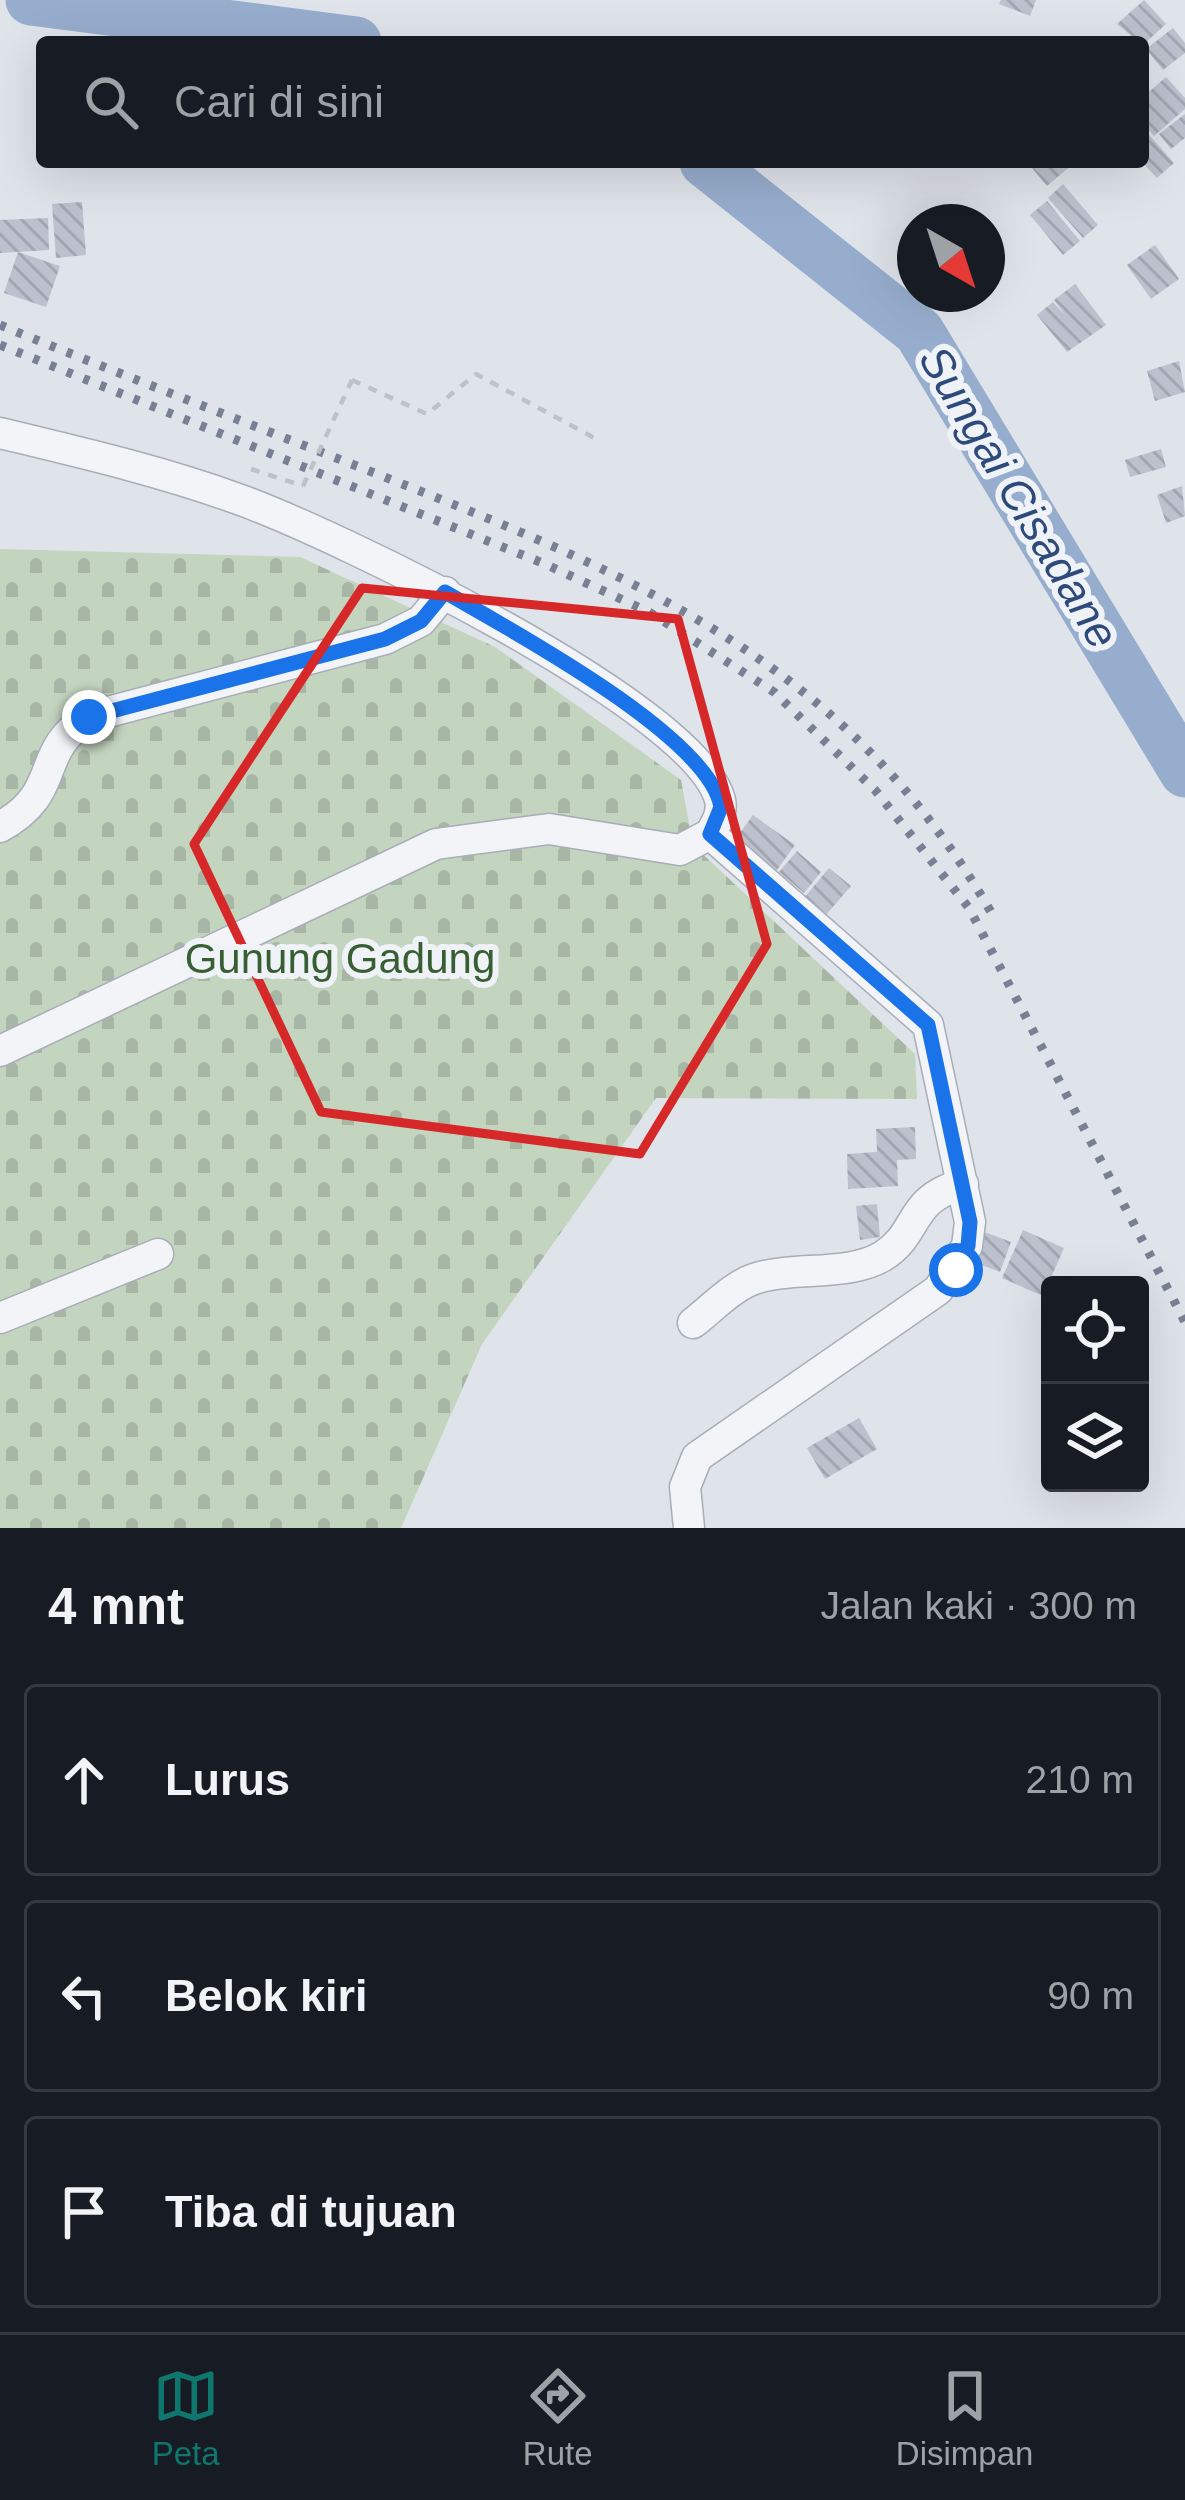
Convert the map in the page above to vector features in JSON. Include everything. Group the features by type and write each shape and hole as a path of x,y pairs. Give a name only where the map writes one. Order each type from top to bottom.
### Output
{"lane":[{"path":"0,433 239,499 445,592 592,680 678,747 719,798 719,816 710,834 680,850 549,829 436,844 0,1051"},
{"path":"0,827 37,800 53,752 89,717 385,639 421,621 445,592"},
{"path":"688,1528 685,1486 697,1457 712,1442 938,1290 956,1270 968,1246 970,1222 928,1025 710,834"},
{"path":"693,1323 751,1280 879,1259 901,1241 914,1213 938,1191 963,1184"},
{"path":"0,1318 158,1254"}],"path":[{"path":"303,486 352,380 427,414 476,374 600,442"}],"highlighted area":[{"path":"362,588 678,619 767,944 640,1154 321,1112 194,844"}],"green space":[{"name":"Gunung Gadung","path":"0,549 300,557 495,647 681,780 693,845 915,1054 917,1099 656,1098 482,1344 401,1528 0,1528"}],"building":[{"path":"1001,0 1036,0 1030,16 999,4"},
{"path":"1144,0 1166,24 1149,40 1132,36 1117,24"},
{"path":"1173,28 1185,43 1185,53 1163,70 1149,47"},
{"path":"1166,77 1185,98 1185,109 1154,136 1149,131 1149,92"},
{"path":"1185,114 1185,138 1171,149 1159,134"},
{"path":"1149,135 1174,163 1157,178 1148,168"},
{"path":"1032,168 1068,168 1047,186"},
{"path":"1063,184 1098,225 1083,238 1048,198"},
{"path":"1047,201 1080,241 1063,255 1030,215"},
{"path":"82,202 86,255 56,258 52,204"},
{"path":"48,218 49,250 0,253 0,220"},
{"path":"1155,245 1179,279 1151,299 1127,265"},
{"path":"18,252 60,266 46,307 4,293"},
{"path":"1075,284 1106,325 1067,352 1037,315 1053,302 1066,316 1054,300"},
{"path":"1179,361 1185,392 1155,401 1147,371"},
{"path":"1161,449 1166,467 1130,477 1125,460"},
{"path":"1182,486 1185,516 1166,523 1157,495"},
{"path":"753,815 795,845 774,874 732,844"},
{"path":"797,851 821,872 804,893 779,872"},
{"path":"829,868 851,886 825,916 804,898"},
{"path":"915,1127 916,1159 897,1160 898,1186 848,1189 847,1154 877,1152 876,1129"},
{"path":"877,1204 880,1237 860,1240 856,1206"},
{"path":"974,1228 1011,1242 1000,1272 963,1258"},
{"path":"1023,1230 1064,1248 1052,1276 1041,1276 1041,1295 1002,1278"},
{"path":"859,1418 877,1449 825,1479 807,1448"}],"waterway":[{"name":"Sungai Cisadane","path":"31,0 310,36"},
{"name":"Sungai Cisadane","path":"713,168 919,332 1185,772"}],"railway":[{"path":"0,325 564,551 728,638 802,691 871,753 934,826 991,912"},
{"path":"0,345 545,564 649,612 774,692 875,790 969,908 1185,1322"}],"route":[{"path":"89,717 385,639 421,621 445,592 592,680 678,747 706,776 721,807 710,834 928,1025 935,1039 970,1222 968,1246 956,1270"}]}
